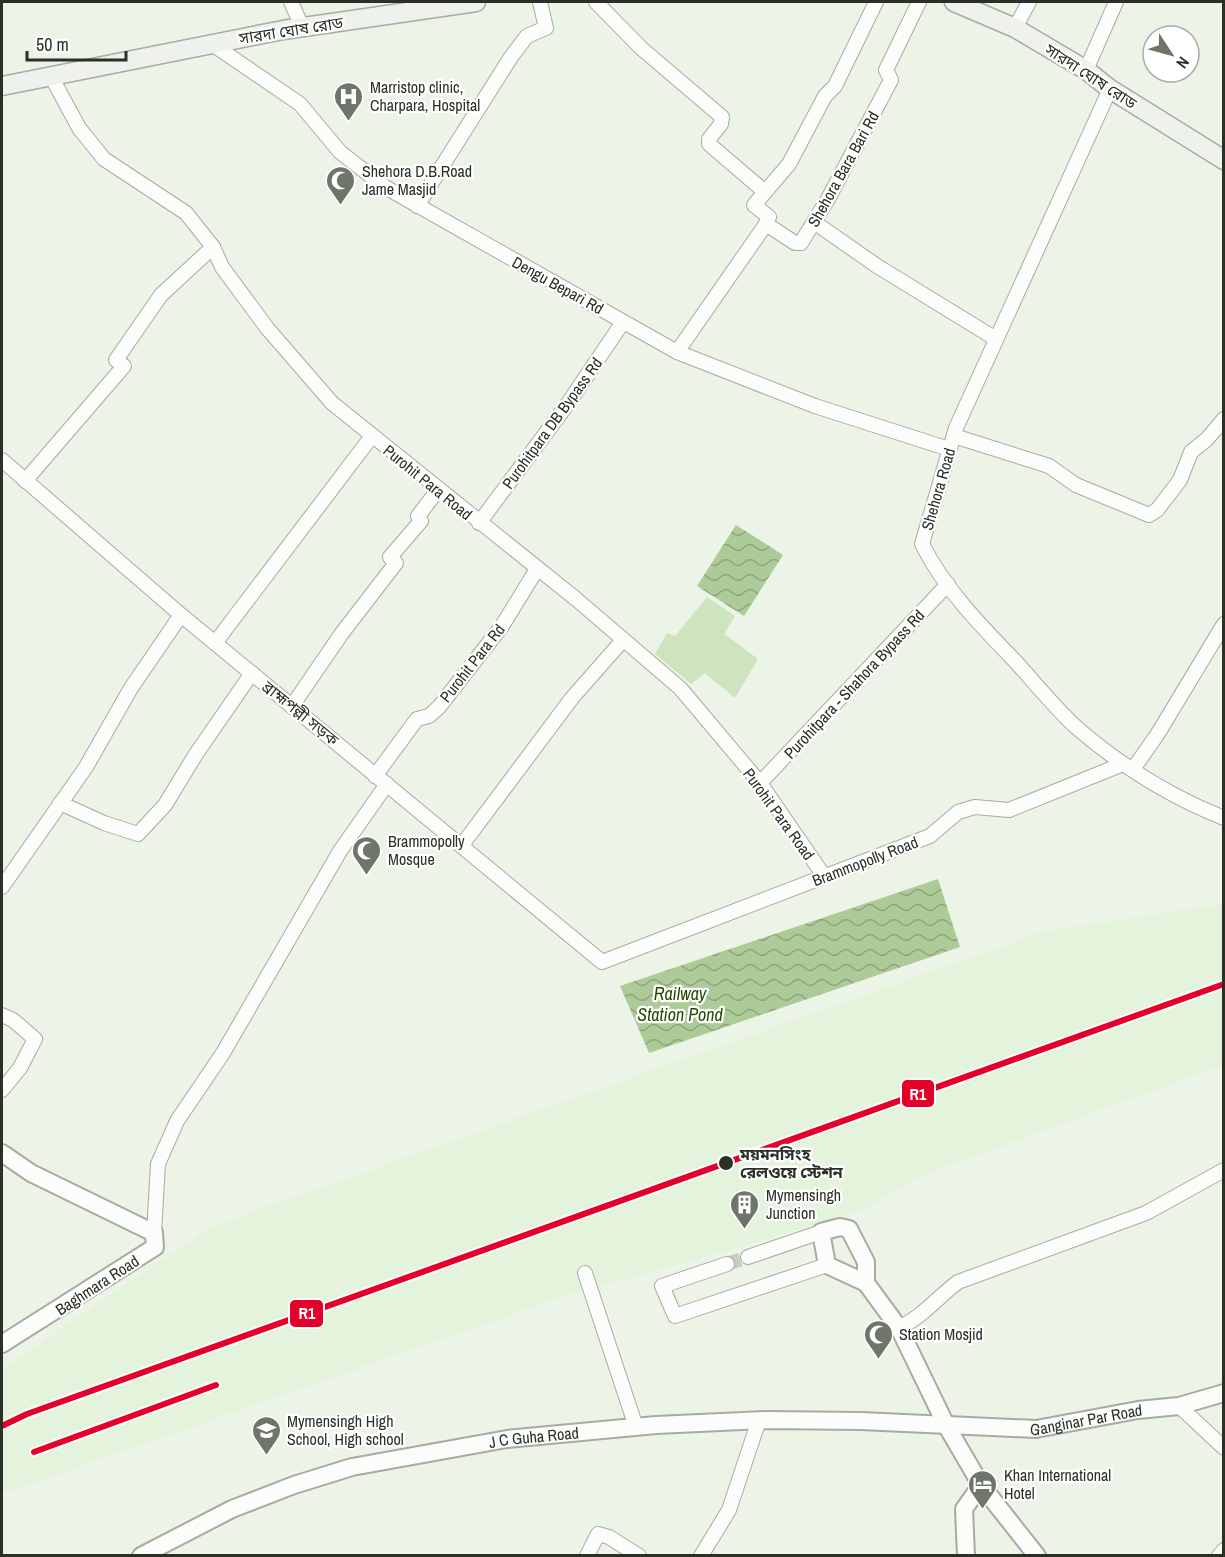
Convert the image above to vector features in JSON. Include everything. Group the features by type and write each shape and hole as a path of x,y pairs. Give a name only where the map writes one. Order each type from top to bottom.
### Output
{"main road":[{"name":"সারদা ঘোষ রোড","path":"2,86 212,44 447,4 476,2"},
{"name":"সারদা ঘোষ রোড","path":"954,2 1015,28 1086,70 1110,89 1224,160"}],"street":[{"path":"291,2 303,28"},
{"path":"417,206 511,57 527,36 546,28 540,2"},
{"path":"596,2 641,48 722,117 721,124 709,139 709,144 765,192"},
{"path":"677,352 766,224 769,217 753,207 793,158 825,96 835,86 876,2"},
{"name":"Shehora Bara Bari Rd","path":"766,224 795,243 801,243 891,80 886,70 919,2"},
{"path":"1015,28 1029,2"},
{"path":"1086,70 1116,2"},
{"name":"Dengu Bepari Rd","path":"212,44 300,104 340,152 385,187 677,352 815,406 1049,466 1076,485 1149,515 1157,510 1180,480 1191,452 1208,439 1224,419"},
{"name":"Purohit Para Road","path":"51,76 79,128 104,159 186,213 213,247 222,267 267,328 332,404 537,568 680,688 760,783 824,876"},
{"name":"Shehora Road","path":"1110,89 951,442 922,544 935,569 981,626 1076,726 1128,766 1190,805 1224,818"},
{"path":"814,222 877,266 996,339"},
{"path":"25,481 124,366 116,360 161,295 213,247"},
{"name":"Purohitpara DB Bypass Rd","path":"479,523 569,402 623,322"},
{"path":"215,643 372,436"},
{"name":"ব্রাহ্মপল্লী সড়ক","path":"2,460 181,615 602,962"},
{"path":"292,706 342,633 396,562 390,557 421,521 418,516 438,490"},
{"name":"Purohit Para Rd","path":"375,776 417,719 429,716 439,707 502,626 537,568"},
{"name":"Purohitpara - Shahora Bypass Rd","path":"760,783 948,584"},
{"path":"2,887 86,767 131,688 181,615"},
{"path":"1128,766 1157,735 1224,624"},
{"path":"462,845 572,698 623,640"},
{"path":"60,803 104,823 138,834 165,805 196,754 252,673"},
{"name":"Brammopolly Road","path":"602,962 930,836 958,812 975,807 1009,810 1128,766"},
{"path":"154,1233 158,1164 177,1121 223,1053 340,851 387,784"},
{"path":"2,1014 13,1020 35,1039 20,1068 2,1090"},
{"path":"2,1153 31,1173 55,1182 103,1209 142,1224 154,1233"},
{"path":"899,1328 925,1312 941,1294 958,1282 1146,1213 1224,1170"},
{"path":"748,1257 840,1227 849,1229 866,1262 866,1283"},
{"path":"821,1232 827,1265"},
{"name":"Baghmara Road","path":"2,1344 155,1247 154,1233"},
{"path":"726,1264 662,1286 675,1316 827,1265 866,1283 899,1328 946,1425 981,1485 1037,1556"},
{"path":"585,1274 636,1427"},
{"name":"Ganginar Par Road","path":"946,1425 1036,1429 1138,1410 1179,1406 1224,1393"},
{"path":"1179,1406 1224,1448"},
{"path":"701,1556 729,1510 759,1420"},
{"name":"J C Guha Road","path":"141,1556 232,1509 294,1485 352,1467 507,1439 636,1427 759,1420 861,1420 946,1425"},
{"path":"966,1556 964,1509 981,1485"},
{"path":"587,1556 598,1534 609,1537 639,1556"},
{"path":"1219,1556 1224,1550"}],"shaded area":[{"path":"707,597 735,616 724,634 758,659 735,698 705,673 691,684 655,654 667,633 675,636"},
{"path":"1223,904 1223,1065 923,1175 866,1208 768,1239 556,1299 2,1494 2,1369 210,1227 1046,931"}],"water":[{"path":"736,525 783,555 744,616 697,586"},
{"name":"Railway Station Pond","path":"938,879 960,947 649,1053 620,986"}],"tunnel":[{"path":"727,1264 748,1257"}],"transit line":[{"name":"R1","path":"2,1426 27,1414 1224,984"},
{"name":"R1","path":"34,1452 216,1385"}],"place":[{"name":"Marristop clinic, Charpara, Hospital","path":"349,122"},
{"name":"Shehora D.B.Road Jame Masjid","path":"341,206"},
{"name":"Brammopolly Mosque","path":"367,876"},
{"name":"ময়মনসিংহ রেলওয়ে স্টেশন","path":"726,1163"},
{"name":"Mymensingh Junction","path":"745,1230"},
{"name":"Station Mosjid","path":"878,1360"},
{"name":"Mymensingh High School, High school","path":"266,1456"},
{"name":"Khan International Hotel","path":"983,1510"}]}
